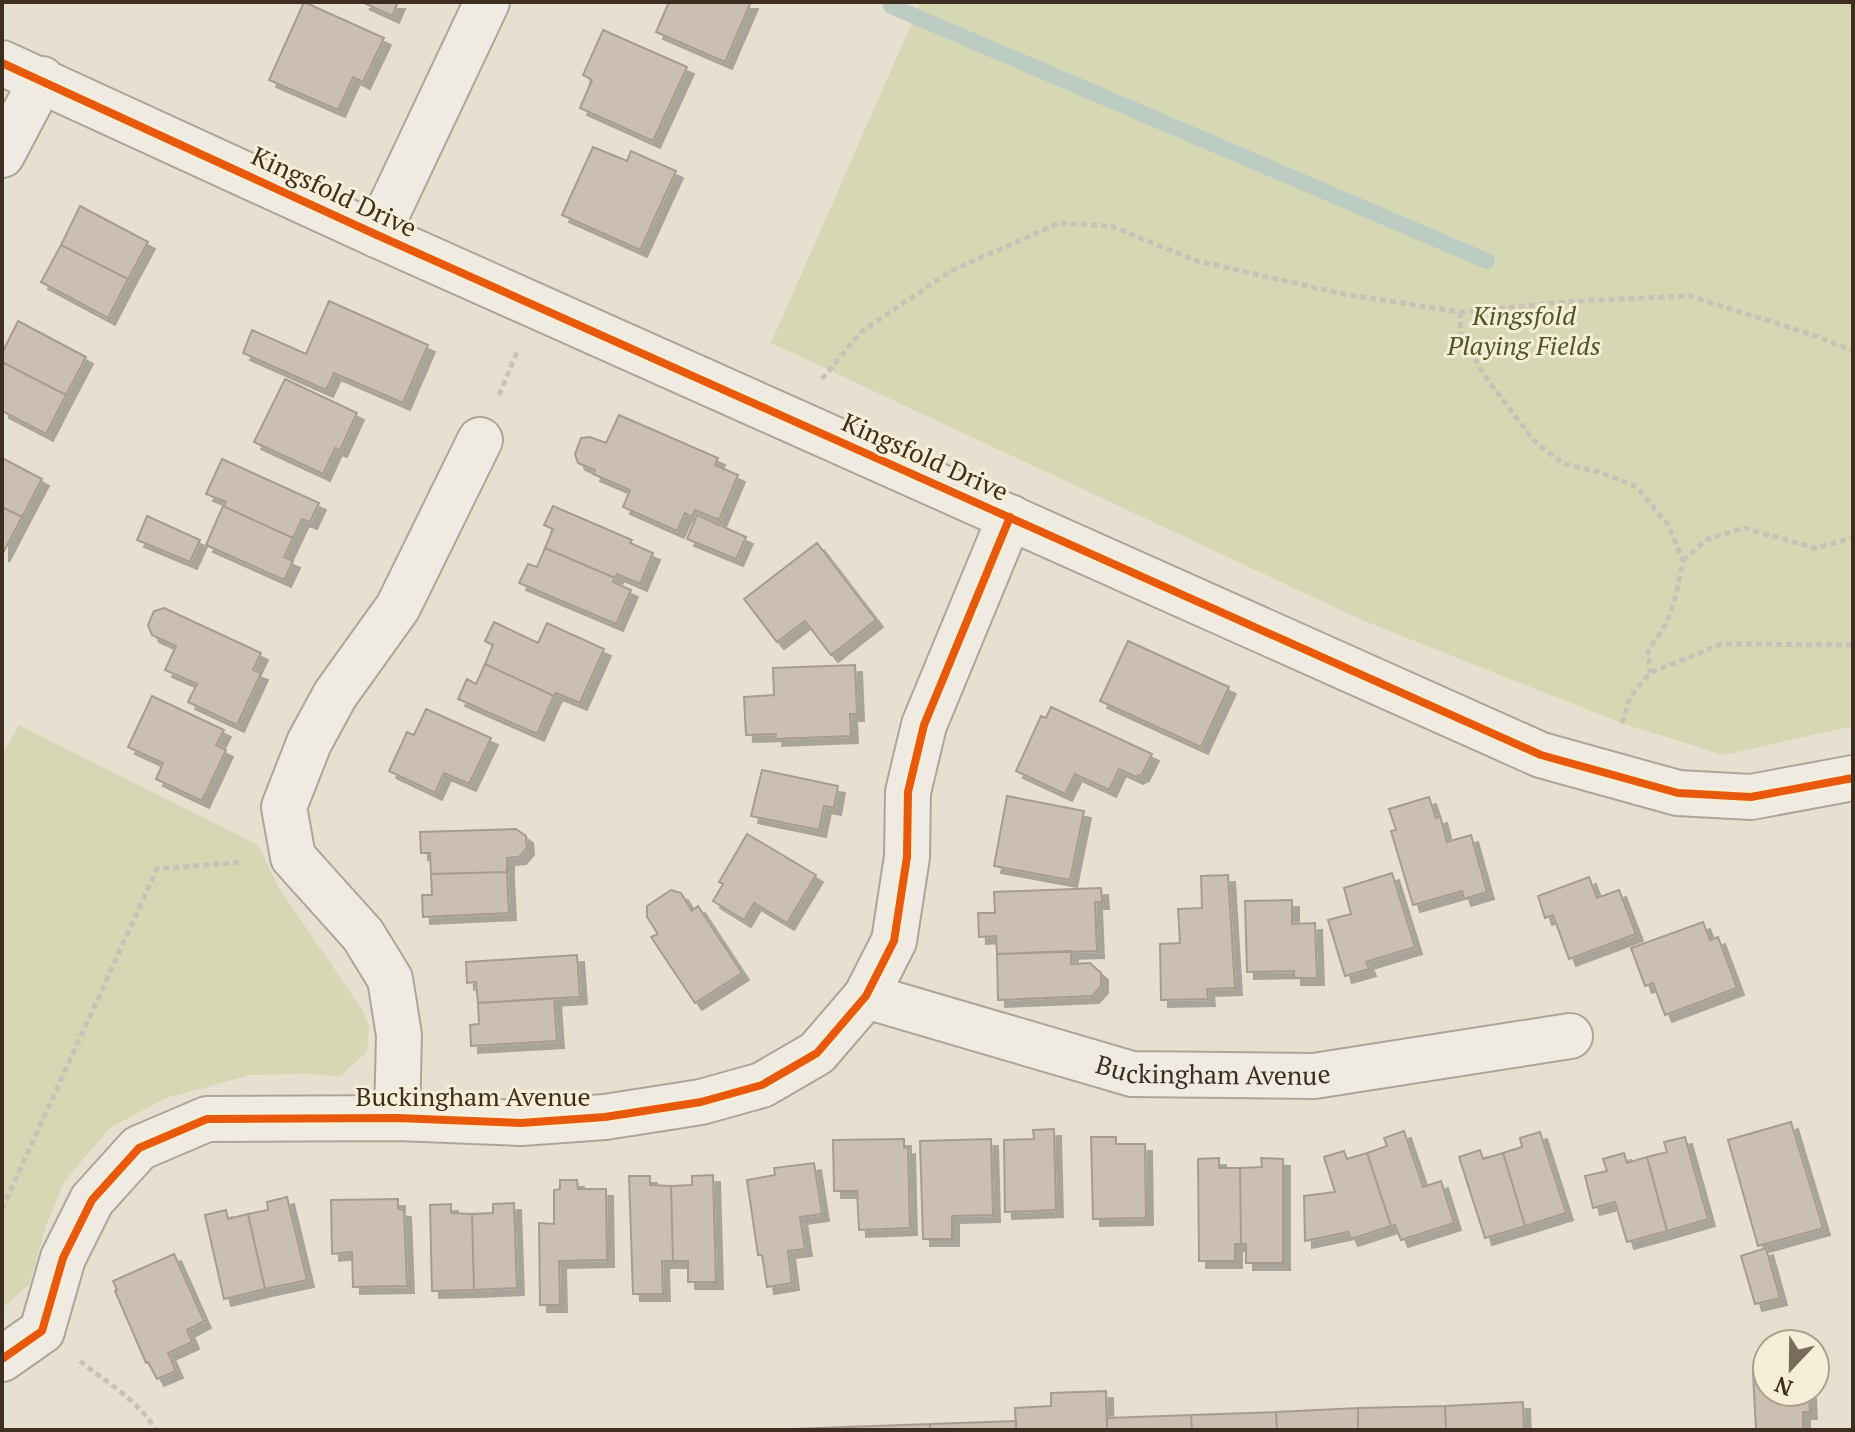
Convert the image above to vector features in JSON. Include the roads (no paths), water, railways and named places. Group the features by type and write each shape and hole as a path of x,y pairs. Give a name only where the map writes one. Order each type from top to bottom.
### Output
{"street":[{"path":"377,235 487,2"},
{"name":"Kingsfold Drive","path":"2,63 377,235 1541,755 1678,793 1751,797 1853,778"},
{"path":"2,155 42,79"},
{"name":"Buckingham Avenue","path":"397,1118 399,1035 390,979 363,935 293,857 284,807 309,743 335,695 398,607 480,440"},
{"name":"Buckingham Avenue","path":"2,1359 42,1331 63,1258 92,1200 139,1148 207,1119 397,1118 521,1123 605,1117 701,1102 762,1085 817,1053 866,996 894,941 907,857 908,792 924,725 1010,517"},
{"name":"Buckingham Avenue","path":"866,996 1132,1074 1314,1076 1570,1036"}],"waterway":[{"path":"891,6 1487,261"}],"park label":[{"name":"Kingsfold Playing Fields","path":"1524,331"}]}
